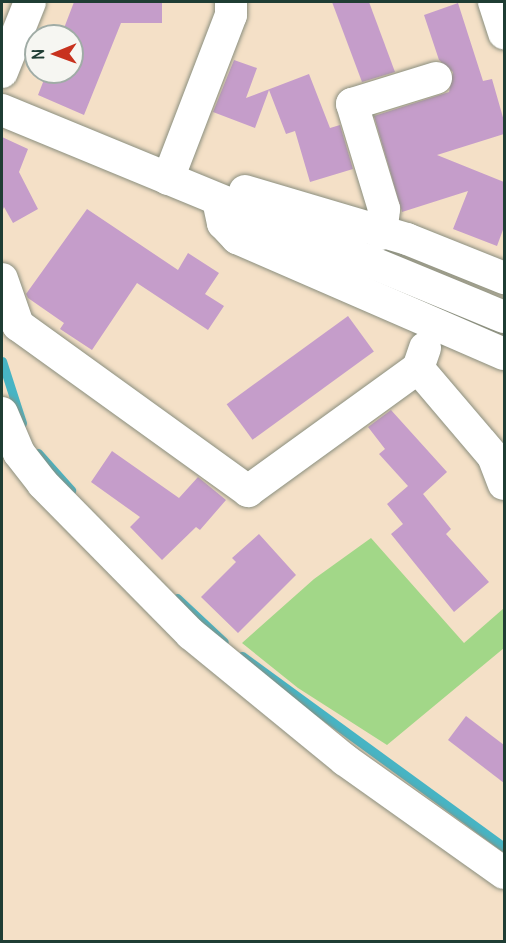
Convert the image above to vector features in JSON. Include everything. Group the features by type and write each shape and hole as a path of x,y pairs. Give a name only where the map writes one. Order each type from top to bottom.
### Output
{"street":[{"path":"2,72 30,2"},
{"path":"194,190 231,15 231,2"},
{"path":"494,2 504,33"},
{"path":"381,234 384,209 352,104 436,78"},
{"path":"2,110 504,317"},
{"path":"194,190 243,190 381,234 407,239 504,278"},
{"path":"194,190 237,238 504,354"},
{"path":"2,279 18,325 248,491 418,368 433,325"},
{"path":"418,368 493,456 504,484"},
{"path":"2,413 20,453 43,484 191,634 345,760 504,873"}],"green space":[{"path":"371,538 464,643 504,608 504,648 387,745 298,688 242,643 314,579"}],"building":[{"path":"74,2 162,2 162,23 121,23 84,115 38,95 42,84 84,84 84,24 66,24"},
{"path":"332,2 369,2 395,72 362,82"},
{"path":"458,3 483,81 492,79 504,121 504,134 437,155 504,182 504,227 497,246 453,229 468,191 402,212 374,116 449,92 453,72 439,60 424,15"},
{"path":"234,60 257,68 246,98 309,74 330,128 340,125 353,169 310,182 295,131 286,134 269,90 255,128 213,112"},
{"path":"2,137 28,149 19,172 38,209 13,223 4,207 2,212"},
{"path":"87,209 178,270 188,253 219,273 205,294 224,306 208,330 137,283 92,350 60,329 64,323 28,298 26,294"},
{"path":"348,316 374,352 253,440 227,404"},
{"path":"391,410 447,472 423,494 451,529 446,534 489,582 454,612 391,534 403,524 387,504 408,486 379,454 385,449 368,427"},
{"path":"112,451 179,498 198,477 226,500 200,530 196,527 162,560 130,527 140,517 91,482"},
{"path":"259,534 296,575 238,633 201,597 236,562 232,558"},
{"path":"466,716 504,745 504,783 448,740"}],"waterway":[{"path":"2,361 22,423"},
{"path":"38,453 71,490"},
{"path":"177,598 224,642"},
{"path":"242,656 504,847"}]}
